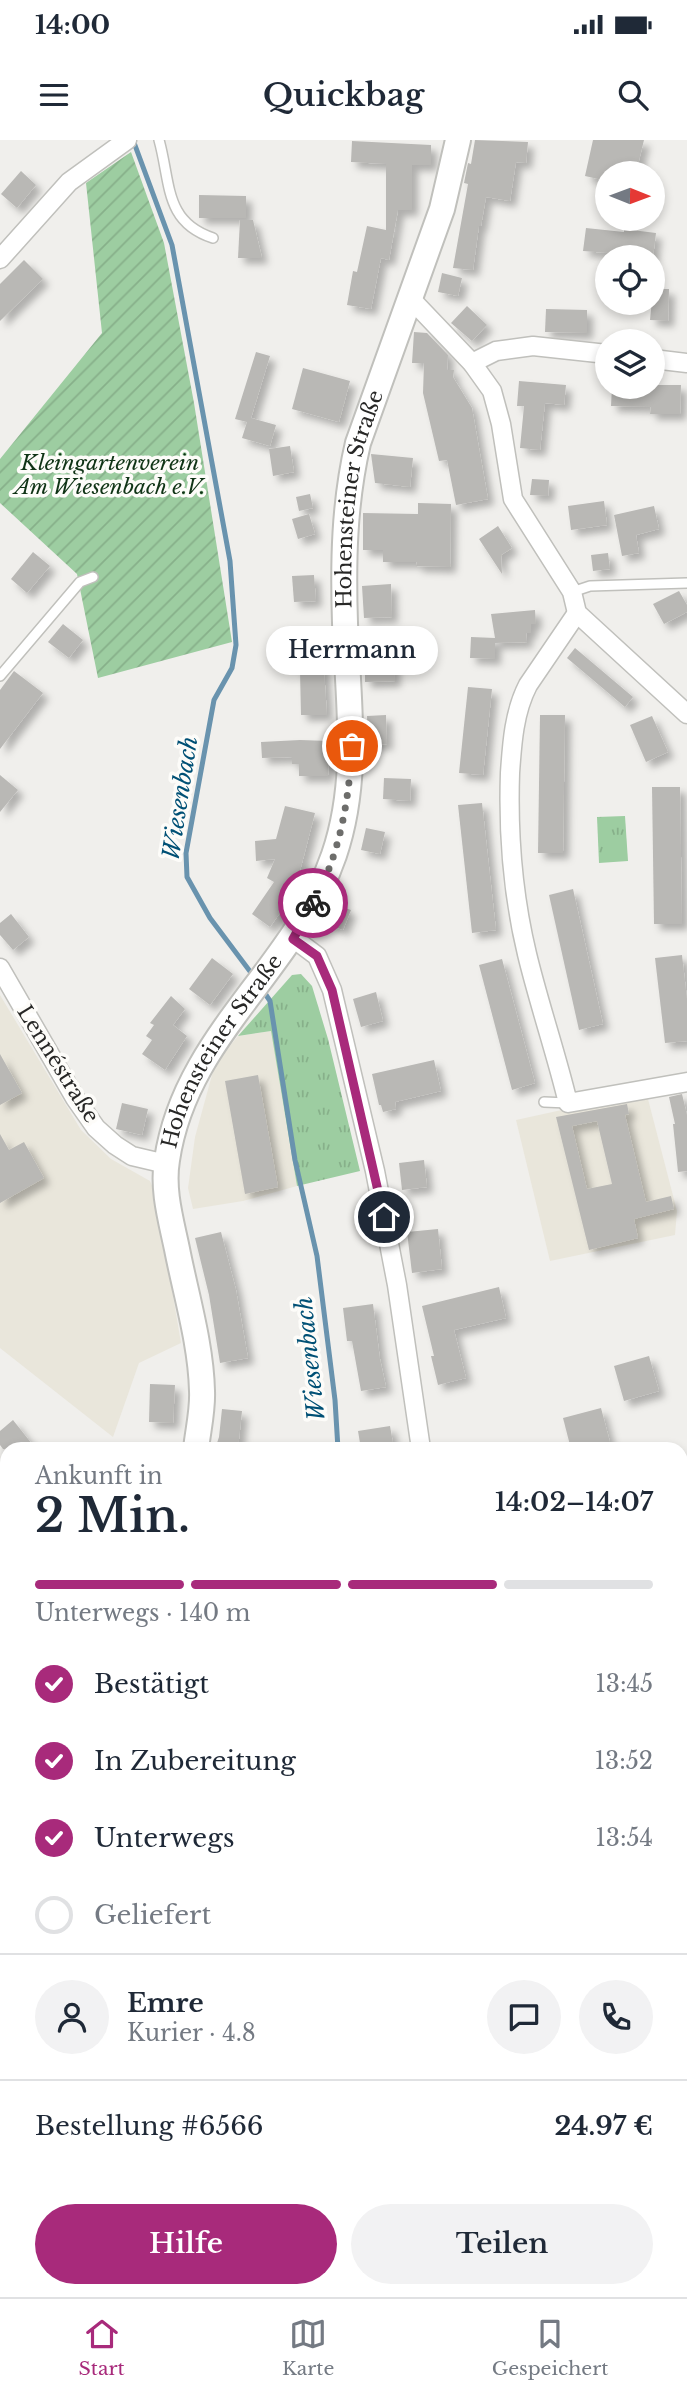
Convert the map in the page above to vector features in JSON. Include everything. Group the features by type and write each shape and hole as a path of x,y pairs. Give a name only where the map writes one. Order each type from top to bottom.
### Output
{"main road":[{"name":"Hohensteiner Straße","path":"197,1442 202,1391 199,1360 166,1194 166,1164 171,1138 196,1072 220,1032 293,939 318,893 334,855 350,787 352,746 345,622 346,509 358,443 442,209 458,140"}],"street":[{"path":"0,259 69,182 126,141"},
{"path":"410,298 471,363 492,391 501,424 513,499 572,592 577,613 687,714"},
{"path":"471,363 496,351 533,346 595,353"},
{"path":"665,360 687,363"},
{"path":"577,613 546,655 522,697 514,726 509,793 513,864 527,952 568,1103 687,1082"},
{"path":"293,939 317,956 332,990 375,1171 395,1272 420,1442"},
{"name":"Lennéstraße","path":"0,968 75,1098 96,1128 132,1156 166,1164"}],"lane":[{"path":"159,140 178,214 195,233 213,238"},
{"path":"0,676 80,582 93,577"},
{"path":"572,592 590,586 687,583"},
{"path":"544,1102 568,1103"}],"shaded area":[{"path":"0,995 81,1130 111,1159 150,1181 156,1195 181,1343 139,1363 113,1437 0,1348"},
{"path":"271,1031 297,1186 243,1201 193,1209 188,1188 195,1137 215,1064 238,1036"},
{"path":"630,1095 648,1099 677,1211 675,1235 550,1261 516,1120"}],"green space":[{"name":"Kleingartenverein Am Wiesenbach e.V.","path":"131,152 164,243 194,403 232,642 98,678 77,574 0,503 0,459 102,333 86,183"},
{"path":"625,816 628,861 599,863 597,817"},
{"path":"301,974 312,986 328,1039 360,1171 297,1186 271,1031 238,1036 292,975"}],"building":[{"path":"475,140 528,142 526,163 516,162 510,201 486,197 473,270 453,268 468,184 464,183"},
{"path":"593,140 644,140 639,161 595,161 595,178 585,176"},
{"path":"352,141 431,145 431,165 412,165 412,210 398,210 389,260 381,258 371,309 347,305 353,271 357,272 367,226 386,230 386,164 351,162"},
{"path":"21,171 36,185 17,208 1,194"},
{"path":"199,195 246,196 246,218 199,218"},
{"path":"240,220 253,220 262,258 238,258"},
{"path":"586,228 595,231 656,233 654,245 595,245 595,252 583,251"},
{"path":"24,260 43,279 0,321 0,284"},
{"path":"442,273 462,278 458,296 438,292"},
{"path":"665,289 669,289 668,321 650,320 650,315 665,315"},
{"path":"467,306 487,325 472,341 451,323"},
{"path":"546,309 587,310 587,333 545,332"},
{"path":"414,332 427,333 448,355 447,370 454,370 453,377 472,408 488,499 456,505 447,460 439,461 423,393 424,363 412,363"},
{"path":"256,352 270,356 251,418 276,425 270,446 242,438 247,422 235,419"},
{"path":"303,368 350,381 339,422 292,409"},
{"path":"519,381 566,385 564,405 545,403 540,450 520,448 524,406 517,406"},
{"path":"665,385 681,385 680,414 650,414 651,407 611,406 611,399 665,399"},
{"path":"290,446 294,472 273,476 269,449"},
{"path":"371,454 413,458 410,487 375,483"},
{"path":"532,479 549,480 548,496 530,495"},
{"path":"310,494 313,508 299,511 296,497"},
{"path":"604,501 607,525 571,530 568,506"},
{"path":"418,503 451,504 450,567 416,566 417,562 383,562 383,550 363,550 363,513 418,514"},
{"path":"654,506 659,529 636,535 639,553 622,556 614,515"},
{"path":"309,514 315,534 298,539 292,519"},
{"path":"498,526 512,548 501,555 502,574 479,539"},
{"path":"33,552 50,566 27,593 11,579"},
{"path":"608,553 610,569 593,571 591,555"},
{"path":"314,575 316,601 294,602 292,576"},
{"path":"391,584 392,617 364,618 362,586"},
{"path":"679,591 687,605 687,612 664,624 653,604"},
{"path":"535,610 536,624 531,624 531,633 526,633 527,642 495,643 495,659 470,658 471,637 495,638 491,614"},
{"path":"63,624 83,640 69,658 48,642"},
{"path":"322,639 327,715 301,715 296,640"},
{"path":"365,644 394,644 395,681 365,682"},
{"path":"575,648 633,697 625,707 567,658"},
{"path":"14,671 43,693 0,749 0,690"},
{"path":"468,687 492,689 483,775 459,773"},
{"path":"386,715 387,744 368,745 367,716"},
{"path":"540,715 565,715 563,853 538,853"},
{"path":"652,716 668,752 646,762 630,725"},
{"path":"329,741 328,776 299,776 299,764 292,764 292,757 262,758 261,742"},
{"path":"0,775 18,790 0,812"},
{"path":"384,778 411,779 410,801 383,799"},
{"path":"652,787 680,787 682,924 654,924"},
{"path":"482,803 496,930 472,933 458,805"},
{"path":"285,806 315,813 300,871 287,903 270,927 252,914 274,882 267,878 275,859 256,861 255,841 276,839"},
{"path":"366,828 385,832 380,854 361,850"},
{"path":"573,889 603,1024 579,1030 549,895"},
{"path":"336,905 351,910 343,930 328,924"},
{"path":"11,914 29,937 13,950 0,935 0,923"},
{"path":"682,955 687,999 687,1041 665,1043 655,958"},
{"path":"212,958 233,974 210,1005 189,989"},
{"path":"502,959 535,1083 512,1090 479,965"},
{"path":"376,992 383,1021 361,1027 353,999"},
{"path":"171,996 185,1009 173,1025 187,1036 165,1070 142,1054 152,1040 146,1036 154,1025 150,1023"},
{"path":"0,1054 22,1093 0,1105"},
{"path":"434,1060 441,1091 395,1102 396,1109 383,1112 372,1074"},
{"path":"258,1075 278,1187 245,1194 225,1081"},
{"path":"682,1094 687,1115 687,1171 678,1172 675,1124 669,1097"},
{"path":"122,1103 148,1109 142,1135 116,1129"},
{"path":"627,1104 629,1114 625,1115 646,1202 671,1196 674,1209 634,1219 638,1238 589,1250 556,1117","holes":["597,1121 612,1184 587,1189 572,1126"]},
{"path":"0,1134 9,1150 24,1142 44,1178 0,1203"},
{"path":"424,1160 427,1187 402,1190 399,1163"},
{"path":"438,1229 442,1269 412,1273 407,1232"},
{"path":"221,1232 236,1290 248,1358 220,1363 209,1295 195,1238"},
{"path":"499,1287 506,1318 454,1330 466,1378 438,1385 422,1306"},
{"path":"373,1304 386,1387 361,1391 352,1341 347,1341 343,1308"},
{"path":"649,1356 659,1391 624,1401 614,1366"},
{"path":"150,1384 175,1385 173,1423 149,1422"},
{"path":"601,1408 610,1442 569,1442 563,1418"},
{"path":"222,1409 242,1411 239,1442 217,1442"},
{"path":"13,1420 30,1442 0,1442 0,1431"},
{"path":"390,1426 393,1442 360,1442 358,1431"}],"waterway":[{"name":"Wiesenbach","path":"133,140 172,245 230,561 236,645 232,668 214,700 186,853 187,877 210,918 255,978"},
{"name":"Wiesenbach","path":"262,989 270,1001 295,1160 317,1256 338,1442"}],"way so far":[{"path":"313,903 334,855 343,824 350,787 352,746"}],"place":[{"name":"Herrmann","path":"352,746"}],"route":[{"path":"313,903 293,939 317,956 332,990 384,1217"}]}
